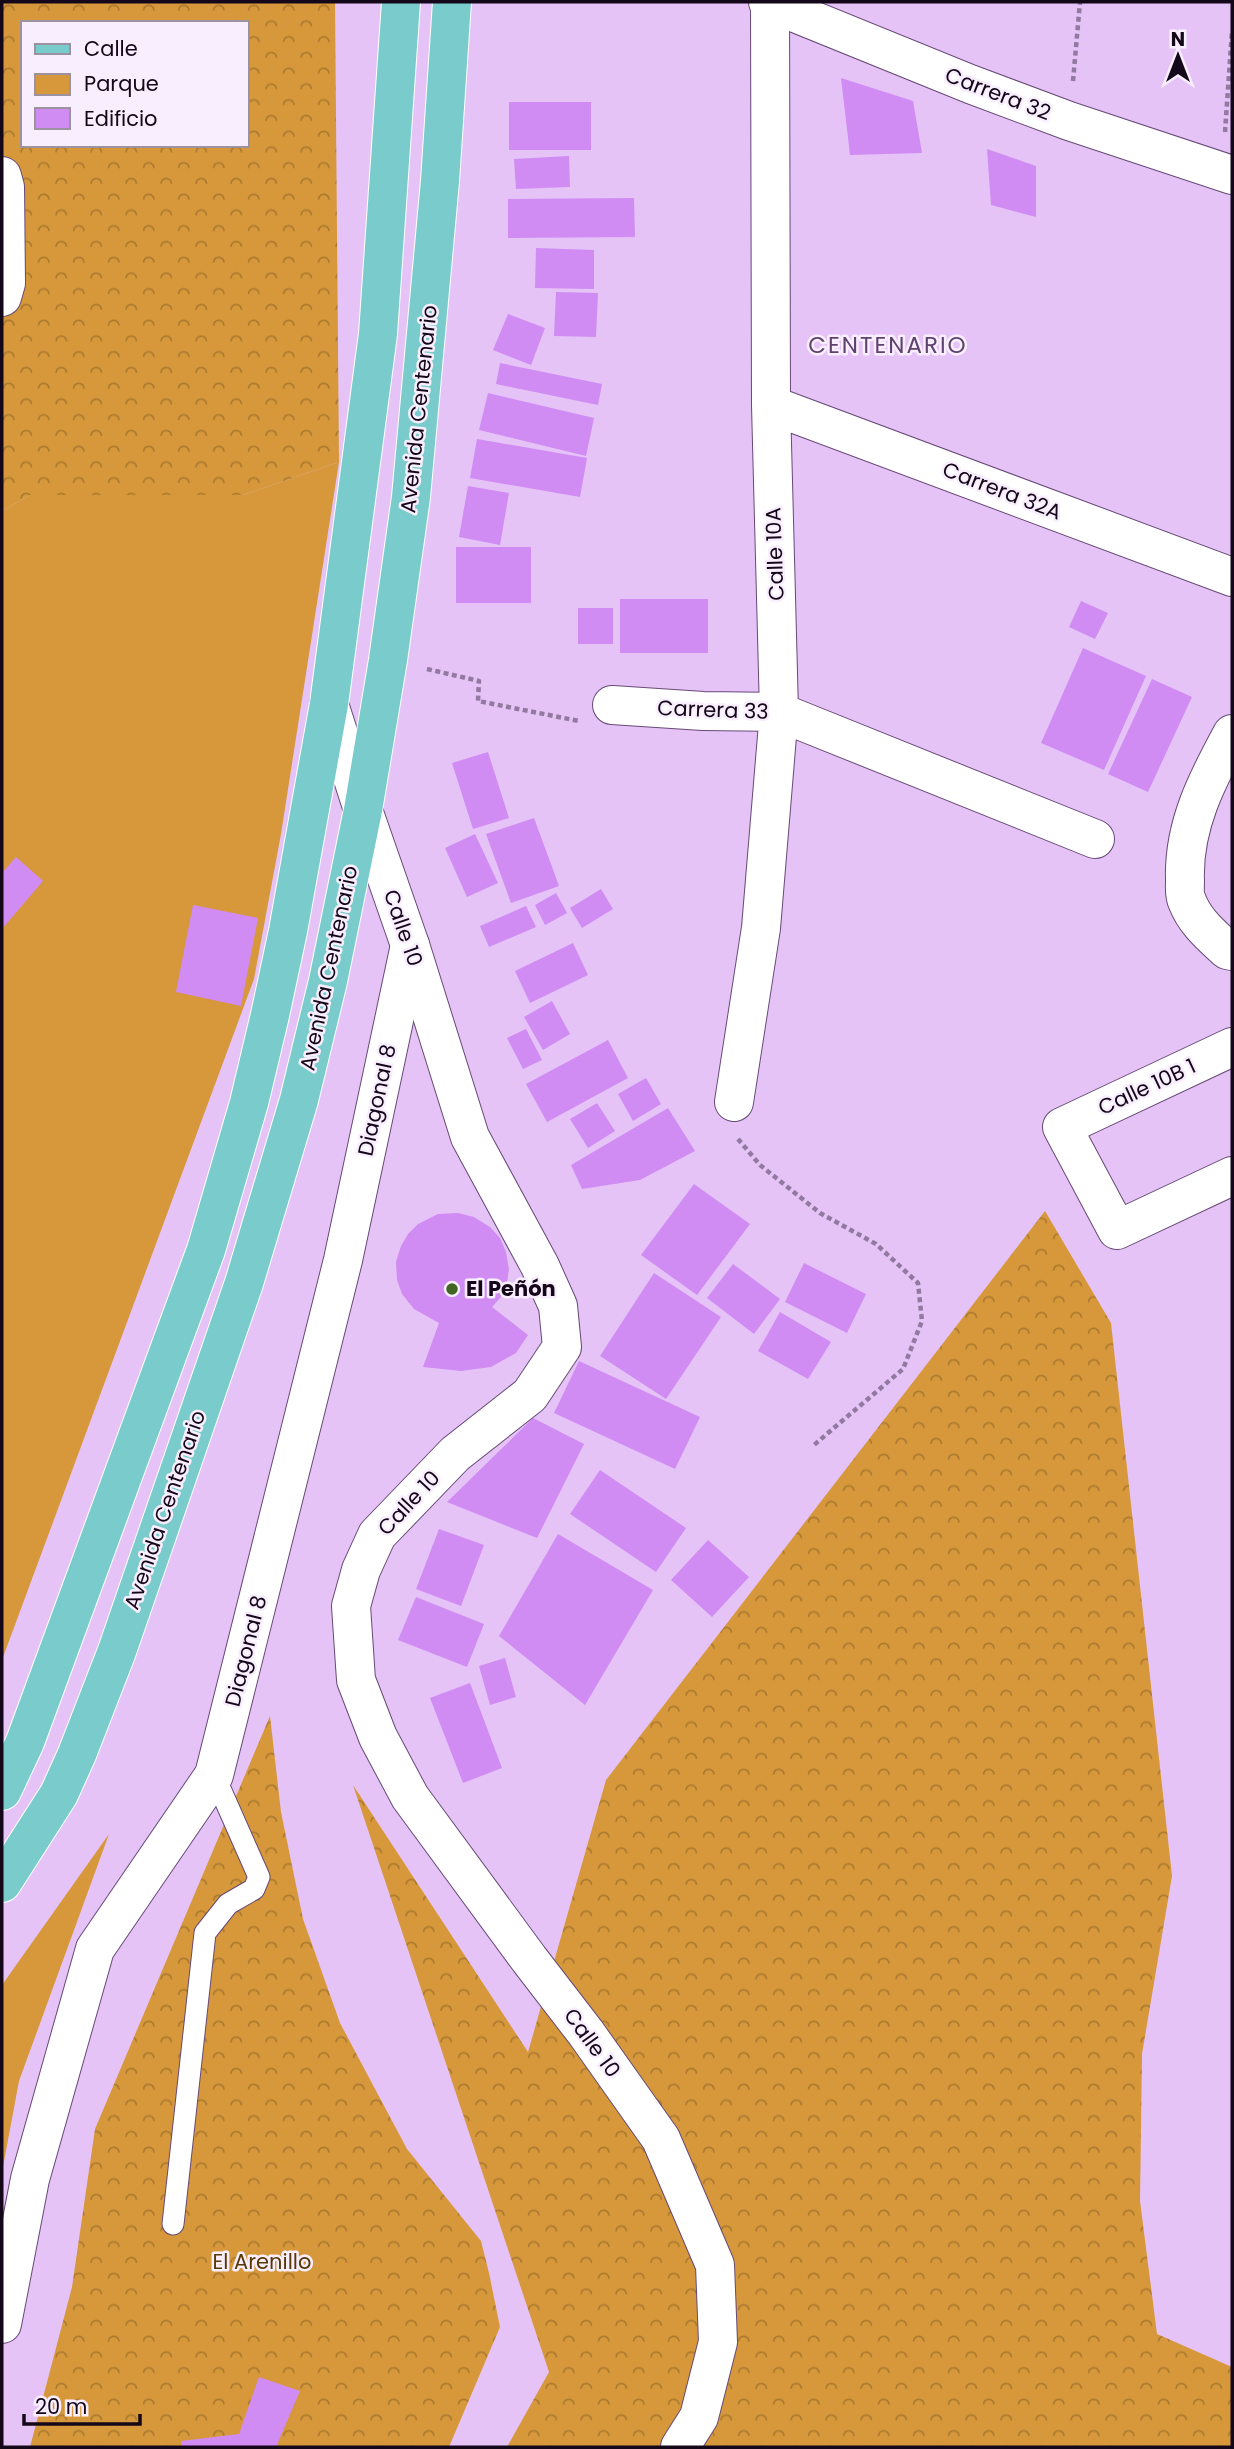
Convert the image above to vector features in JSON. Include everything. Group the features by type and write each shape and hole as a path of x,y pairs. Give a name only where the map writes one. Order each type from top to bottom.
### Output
{"main road":[{"path":"2,1791 25,1742 206,1250 249,1103 270,1015 288,932 329,704 378,334 401,2"},
{"name":"Avenida Centenario","path":"2,1882 59,1794 78,1754 121,1638 244,1283 299,1100 328,981 363,810 411,497 426,353 452,2"}],"street":[{"name":"Carrera 32","path":"769,2 1069,121 1227,173"},
{"name":"Calle 10A","path":"734,1102 761,928 779,712 771,405 769,2"},
{"path":"2,176 5,187 6,283 2,297"},
{"name":"Carrera 32A","path":"771,405 1232,577"},
{"name":"Calle 10","path":"329,704 410,945 470,1137 540,1266 558,1306 562,1347 530,1395 455,1454 377,1535 361,1570 351,1606 356,1680 378,1737 411,1797 661,2139 715,2265 718,2342 699,2417 680,2447"},
{"name":"Carrera 33","path":"612,705 703,711 779,712 1096,839"},
{"path":"1232,734 1206,783 1192,821 1184,865 1185,898 1199,924 1227,950 1232,951"},
{"name":"Diagonal 8","path":"2,2324 30,2179 95,1949 214,1775 343,1260 410,945"},
{"name":"Calle 10B 1","path":"1232,1047 1062,1127 1117,1230 1232,1176"}],"lane":[{"path":"173,2224 205,1933 228,1904 254,1889 259,1877 214,1775"}],"path":[{"path":"1069,121 1080,2"},
{"path":"1227,173 1232,31"},
{"path":"388,660 479,681 478,701 604,726 612,705"},
{"path":"734,1102 726,1125 760,1165 820,1213 876,1244 918,1283 922,1321 903,1369 814,1445"}],"green space":[{"path":"2,2 335,2 339,462 243,495 30,495 2,511"},
{"path":"339,462 281,834 254,979 2,1660 2,511 30,495 243,495"},
{"path":"1045,1211 1111,1323 1172,1876 1142,2054 1140,2201 1157,2334 1232,2367 1232,2447 507,2447 549,2372 353,1785 528,2052 606,1780"},
{"name":"El Arenillo","path":"270,1716 281,1812 303,1919 340,2023 407,2149 481,2241 500,2327 449,2447 30,2447 72,2287 95,2129"},
{"path":"109,1834 19,2081 2,2172 2,1985"}],"building":[{"path":"841,78 913,101 922,153 850,155"},
{"path":"509,102 591,102 591,150 509,150"},
{"path":"987,149 1036,166 1036,217 991,205"},
{"path":"569,156 570,187 516,189 514,159"},
{"path":"634,198 635,237 508,238 508,199"},
{"path":"536,248 594,250 594,289 535,288"},
{"path":"556,292 598,293 596,337 554,336"},
{"path":"508,314 545,328 531,365 493,350"},
{"path":"500,363 602,384 598,405 496,384"},
{"path":"488,393 594,418 586,456 479,430"},
{"path":"477,439 587,458 580,497 470,478"},
{"path":"468,486 509,493 500,545 459,537"},
{"path":"456,547 531,547 531,603 456,603"},
{"path":"620,599 708,599 708,653 620,653"},
{"path":"1081,601 1108,613 1095,639 1069,627"},
{"path":"578,608 613,608 613,644 578,644"},
{"path":"1083,648 1146,676 1104,770 1041,743"},
{"path":"1152,679 1192,697 1148,792 1108,774"},
{"path":"488,752 509,818 473,829 452,763"},
{"path":"534,818 559,886 511,903 486,834"},
{"path":"475,834 498,883 467,897 445,848"},
{"path":"16,857 43,881 2,929 2,873"},
{"path":"601,889 613,909 582,928 570,908"},
{"path":"556,893 567,913 545,925 535,905"},
{"path":"193,905 258,918 241,1006 176,992"},
{"path":"526,906 536,927 489,947 480,926"},
{"path":"573,943 588,975 530,1003 515,971"},
{"path":"552,1001 570,1034 543,1050 524,1017"},
{"path":"526,1029 542,1060 523,1069 507,1038"},
{"path":"608,1040 628,1078 547,1122 526,1084"},
{"path":"646,1078 661,1104 633,1121 618,1094"},
{"path":"597,1103 615,1131 588,1148 570,1119"},
{"path":"668,1108 695,1151 640,1180 582,1189 571,1165"},
{"path":"694,1184 750,1224 697,1295 641,1255"},
{"name":"El Peñón","path":"458,1213 474,1217 490,1227 500,1238 509,1269 501,1297 492,1307 528,1335 516,1353 491,1367 461,1371 423,1367 439,1323 414,1309 402,1294 397,1280 396,1262 401,1246 418,1224 438,1214"},
{"path":"804,1263 866,1294 847,1333 785,1302"},
{"path":"733,1264 780,1299 754,1334 707,1298"},
{"path":"654,1273 721,1317 666,1399 600,1356"},
{"path":"780,1312 831,1342 808,1379 758,1351"},
{"path":"579,1361 700,1417 675,1469 554,1413"},
{"path":"533,1418 584,1444 537,1538 447,1502"},
{"path":"600,1470 686,1528 656,1572 570,1514"},
{"path":"439,1529 484,1545 461,1606 416,1589"},
{"path":"558,1534 653,1590 585,1705 499,1636"},
{"path":"708,1540 749,1577 712,1617 671,1580"},
{"path":"416,1597 484,1624 467,1667 398,1640"},
{"path":"505,1658 516,1697 490,1705 479,1666"},
{"path":"470,1683 502,1768 463,1783 430,1698"},
{"path":"259,2377 300,2391 276,2447 182,2447 181,2441 239,2434"}],"place":[{"name":"El Peñón","path":"452,1289"}],"district":[{"name":"CENTENARIO","path":"888,345"}]}
